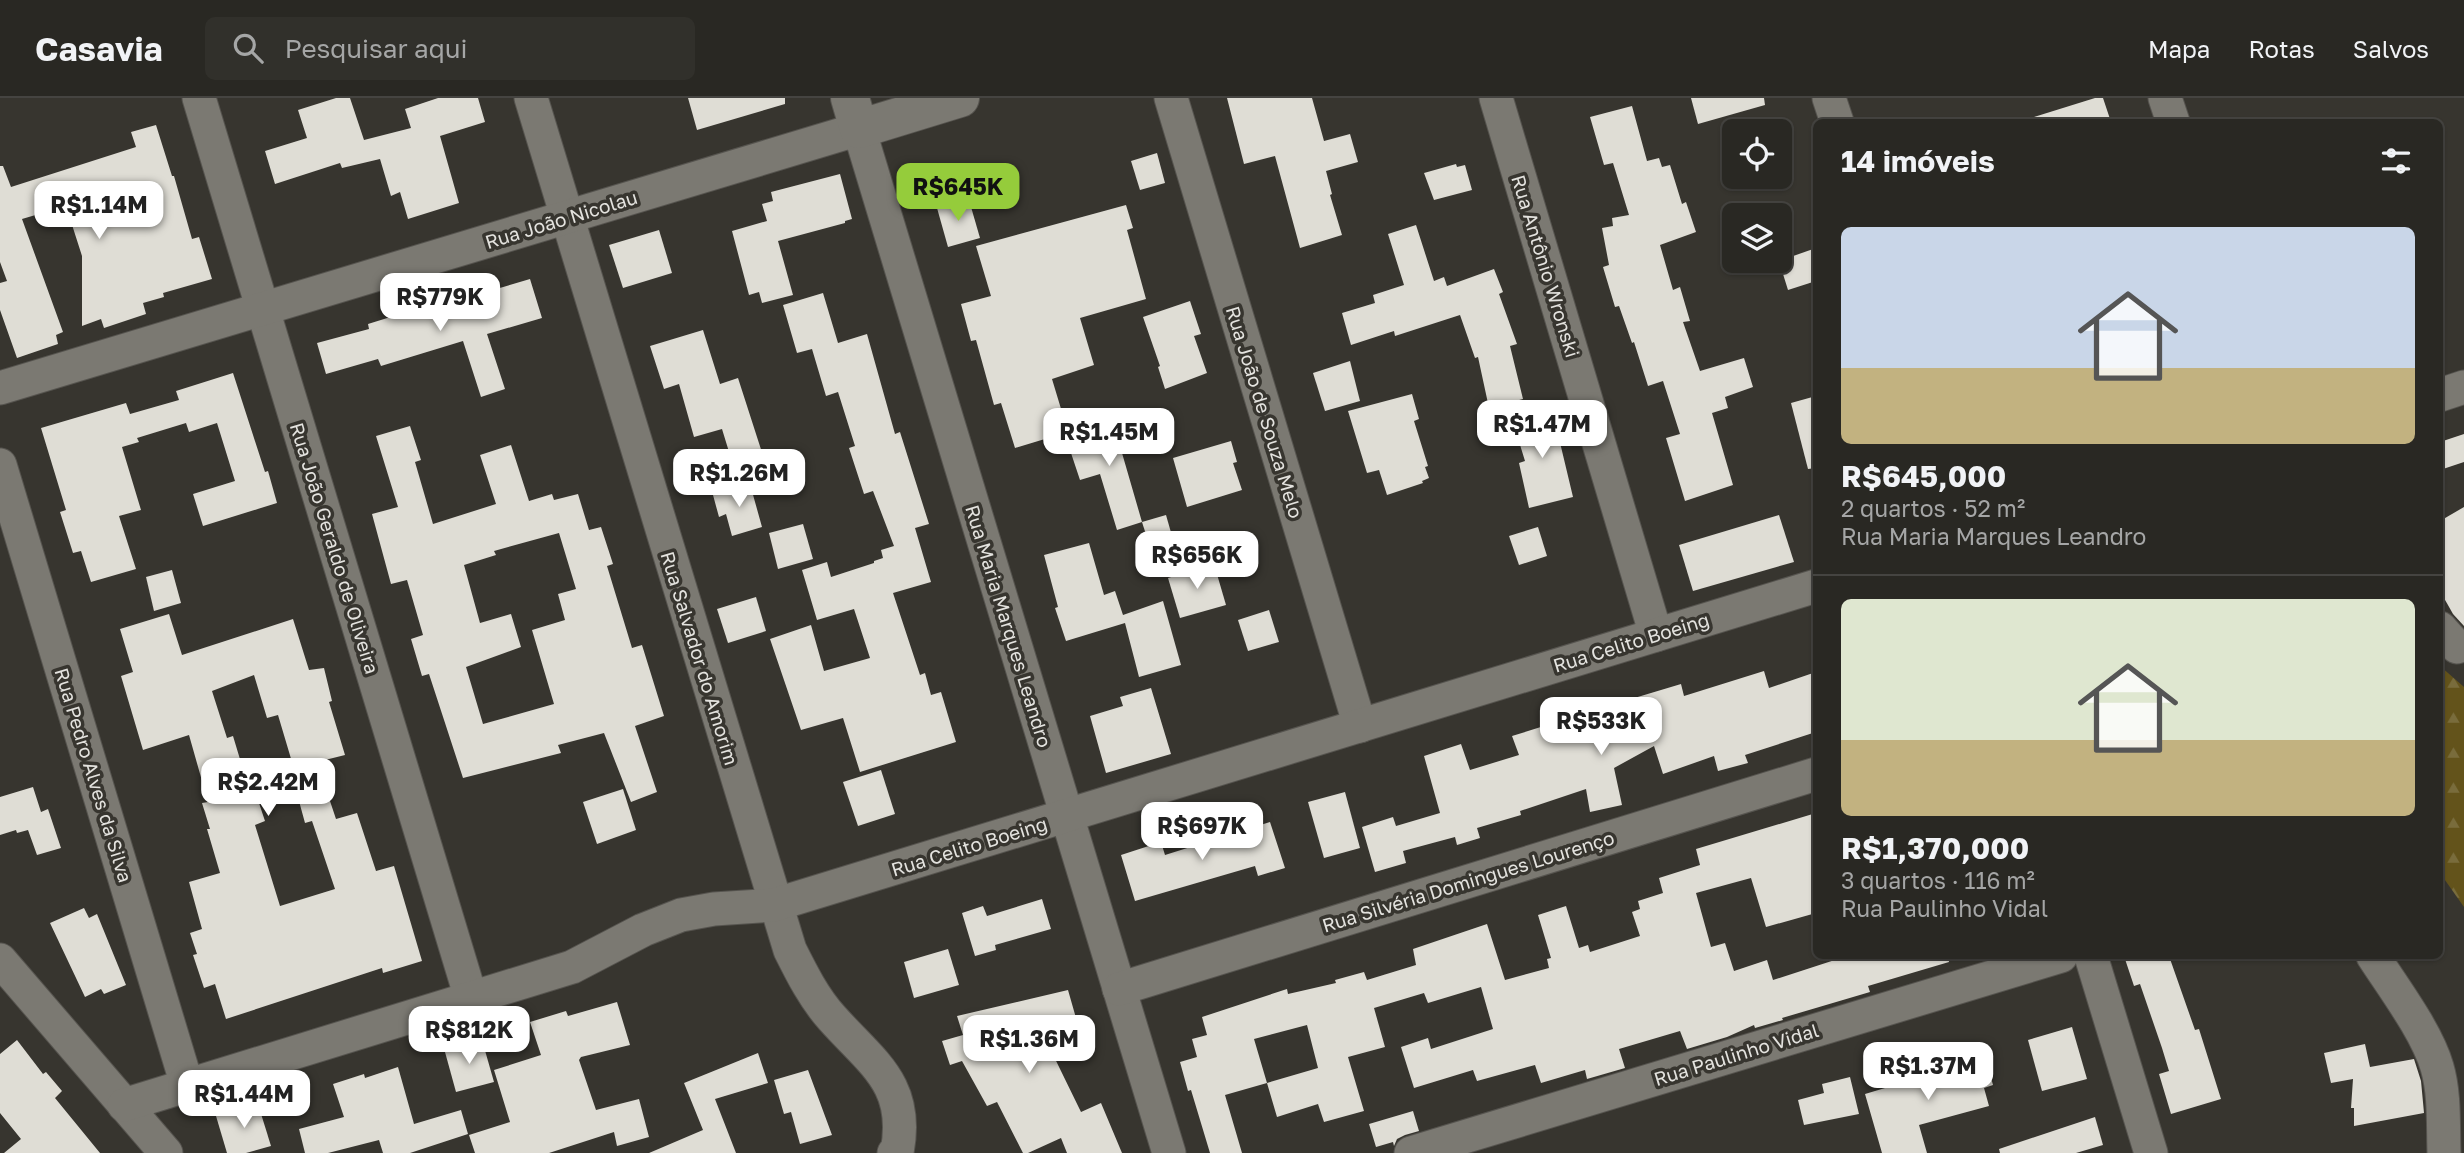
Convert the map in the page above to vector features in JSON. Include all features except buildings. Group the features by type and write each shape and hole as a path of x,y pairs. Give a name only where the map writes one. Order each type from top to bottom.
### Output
{"street":[{"name":"Rua João Geraldo de Oliveira","path":"199,98 471,998"},
{"name":"Rua Salvador do Amorim","path":"531,98 790,950 808,986 831,1017 881,1070 897,1101 901,1129 895,1152"},
{"name":"Rua João Nicolau","path":"0,388 567,217 854,113 960,98"},
{"name":"Rua João de Souza Melo","path":"1171,98 1360,726"},
{"name":"Rua Antônio Wronski","path":"1496,98 1656,635"},
{"path":"1829,98 1836,119"},
{"path":"2165,98 2172,119"},
{"name":"Rua Maria Marques Leandro","path":"854,113 1169,1153"},
{"path":"2443,394 2464,387"},
{"name":"Rua Pedro Alves da Silva","path":"0,465 187,1086"},
{"name":"Rua Celito Boeing","path":"124,1105 572,967 643,930 681,915 714,909 775,905 1813,587"},
{"name":"Rua Silvéria Domingues Lourenço","path":"1119,989 1813,775"},
{"name":"Rua Paulinho Vidal","path":"1411,1153 2051,959"},
{"path":"2092,959 2151,1153"},
{"path":"2375,959 2414,1019 2437,1066 2443,1105 2444,1153"},
{"path":"0,960 166,1153"}],"green space":[{"path":"2443,669 2464,687 2464,907 2443,877"}]}
